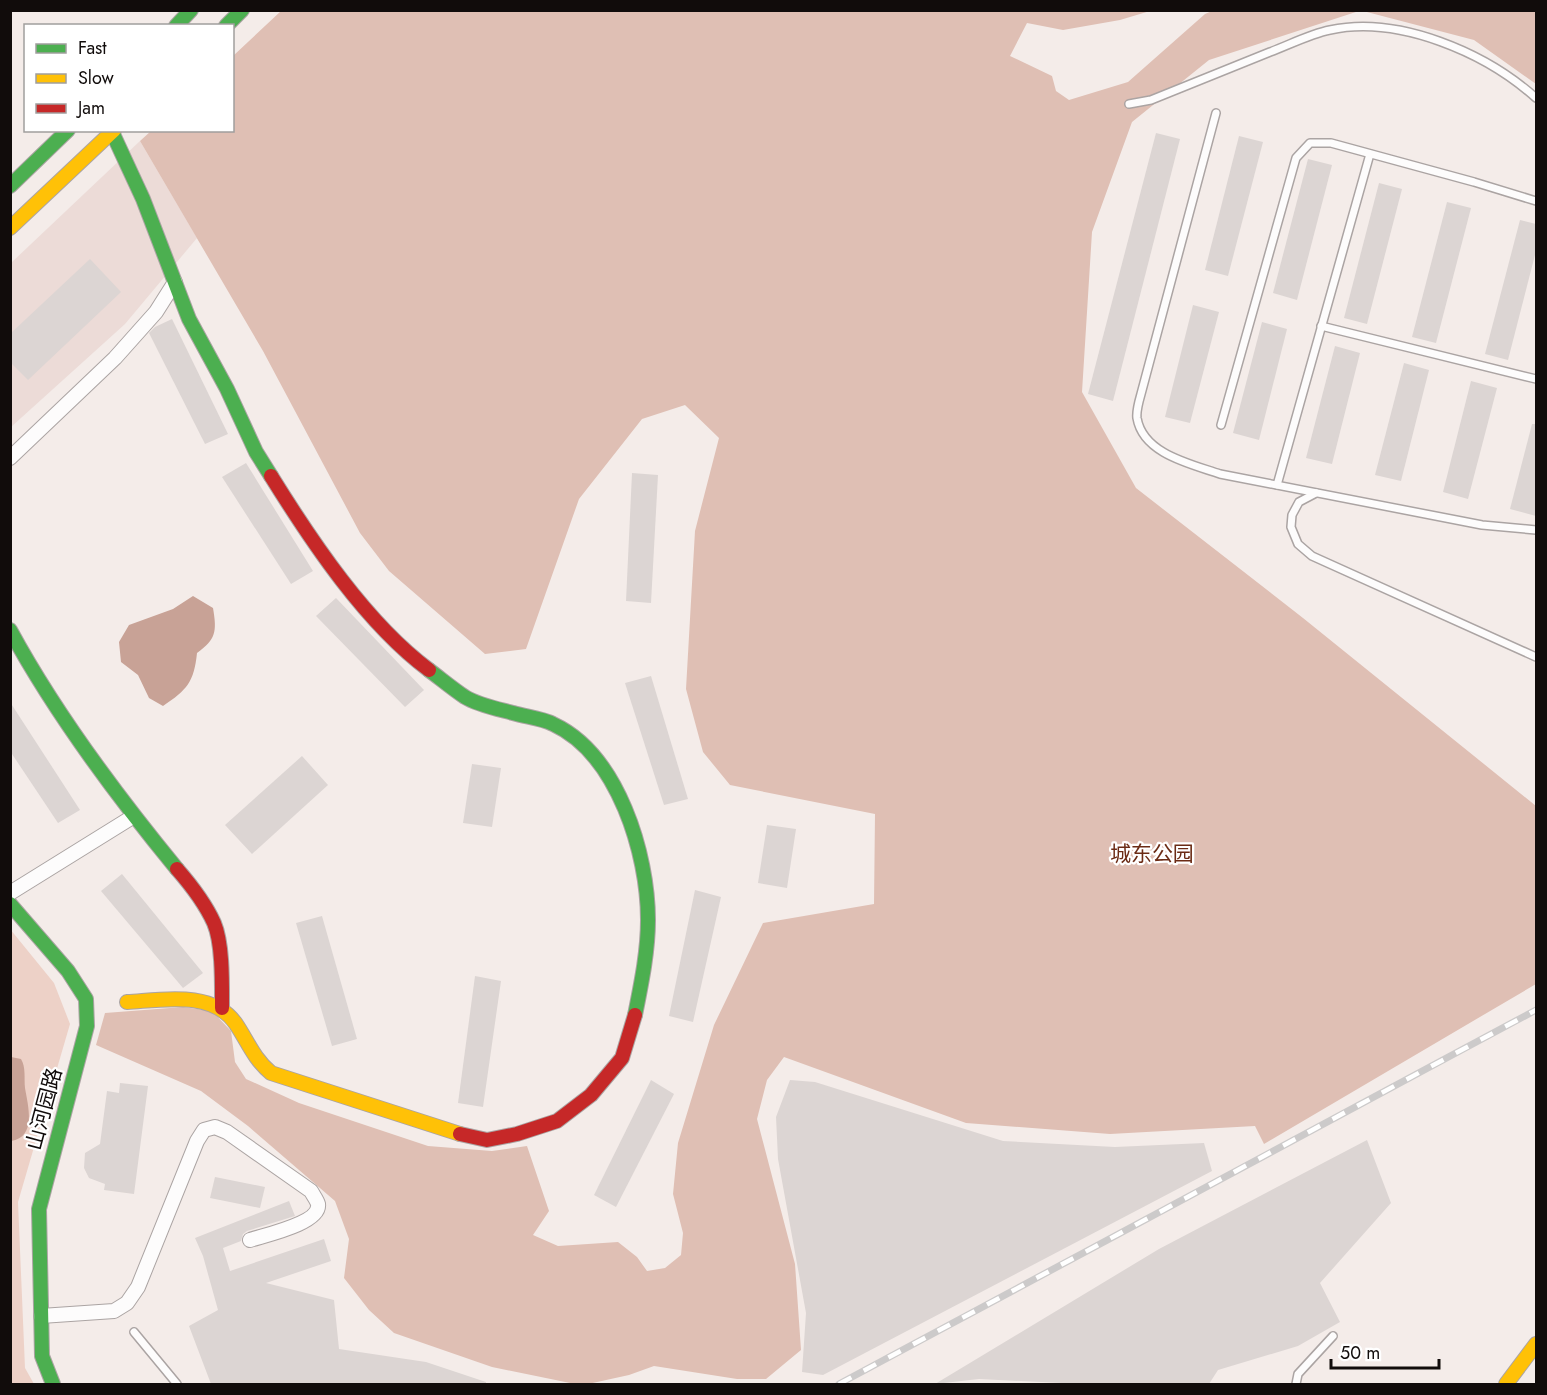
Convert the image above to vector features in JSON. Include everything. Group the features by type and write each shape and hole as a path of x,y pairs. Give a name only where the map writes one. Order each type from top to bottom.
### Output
{"street":[{"path":"178,24 191,10"},
{"path":"228,24 242,10"},
{"path":"10,186 66,132"},
{"path":"10,228 112,132"},
{"path":"113,132 143,199 189,319 227,389 256,452 289,505 352,593 406,653 467,698 511,713 552,723 576,738 606,770 637,842 645,879 647,911 642,979 633,1023 622,1058 591,1095 557,1121 517,1134 487,1140 452,1132 271,1073 257,1060 233,1020 222,1008 207,1003 181,1001 127,1002"},
{"path":"10,458 115,358 156,312 175,282"},
{"path":"10,630 27,661 134,816 194,889 215,925 222,969 222,1008"},
{"path":"10,893 134,816"},
{"name":"山河园路","path":"10,904 68,971 86,999 87,1026 39,1209 42,1356 53,1384"},
{"path":"41,1316 114,1311 127,1303 138,1287 197,1141 204,1130 215,1127 227,1132 311,1191 318,1203 317,1212 308,1221 250,1240"},
{"path":"1506,1384 1536,1344"}],"lane":[{"path":"1129,104 1151,100 1329,30 1363,26 1398,30 1440,40 1475,57 1514,81 1536,98"},
{"path":"1216,113 1141,394 1137,416 1142,433 1153,444 1182,461 1220,474 1482,525 1536,530"},
{"path":"1221,425 1296,158 1310,143 1331,143 1536,201"},
{"path":"1277,485 1370,154"},
{"path":"1321,326 1536,379"},
{"path":"1316,493 1299,502 1292,515 1291,527 1298,544 1312,556 1536,657"},
{"path":"134,1332 177,1384"},
{"path":"1296,1384 1298,1374 1333,1336"}],"shaded area":[{"path":"140,141 197,238 125,324 11,427 11,263"},
{"path":"193,596 213,608 214,634 197,653 194,671 184,690 163,706 149,698 138,675 121,662 119,642 129,625 173,609"},
{"path":"10,929 54,983 70,1024 18,1202 25,1368 34,1384 11,1384"},
{"path":"11,1057 21,1059 24,1066 29,1120 25,1134 11,1141"}],"green space":[{"name":"城东公园","path":"281,11 1150,11 1120,20 1063,30 1027,23 1010,56 1052,76 1056,91 1069,100 1128,82 1205,14 1212,11 1359,11 1209,60 1132,122 1092,232 1082,392 1136,488 1303,618 1536,806 1536,984 1264,1144 1255,1126 1110,1134 966,1123 784,1057 767,1080 757,1119 795,1264 801,1350 766,1379 737,1379 654,1366 629,1375 588,1384 575,1384 492,1367 394,1333 369,1310 344,1278 349,1239 335,1201 248,1126 201,1091 96,1045 105,1013 183,1007 212,1011 231,1031 235,1062 246,1079 299,1103 428,1146 492,1151 527,1146 549,1211 533,1235 558,1246 618,1242 637,1257 647,1271 665,1268 681,1255 683,1233 673,1194 678,1143 714,1025 763,923 874,904 875,814 730,785 703,752 686,689 695,531 719,438 685,405 642,419 579,499 526,649 485,654 389,571 360,533 263,351 140,141 150,132 234,132 234,55"},
{"path":"1363,11 1536,11 1536,84 1474,40"}],"building":[{"path":"1156,133 1180,139 1113,401 1088,394"},
{"path":"1239,136 1263,142 1228,276 1205,270"},
{"path":"1308,159 1332,165 1297,300 1273,293"},
{"path":"1379,183 1402,189 1367,324 1344,318"},
{"path":"1447,202 1471,208 1436,343 1412,337"},
{"path":"1520,220 1536,224 1536,251 1508,360 1485,354"},
{"path":"90,259 121,292 28,380 10,362 10,334"},
{"path":"1193,305 1219,312 1190,423 1165,417"},
{"path":"172,319 228,434 205,444 149,333 155,327"},
{"path":"1262,322 1287,329 1259,440 1233,433"},
{"path":"1335,346 1360,353 1332,464 1306,458"},
{"path":"1404,363 1429,370 1401,481 1375,475"},
{"path":"1471,381 1497,388 1468,499 1443,492"},
{"path":"1532,424 1536,424 1536,516 1510,509"},
{"path":"246,463 313,571 291,584 222,477"},
{"path":"632,473 658,475 651,603 626,601"},
{"path":"336,598 424,690 405,707 316,616"},
{"path":"651,676 688,799 664,805 625,683"},
{"path":"10,702 80,810 58,823 10,751"},
{"path":"302,756 328,785 252,854 225,825"},
{"path":"472,764 501,768 492,827 463,823"},
{"path":"767,825 796,829 787,888 758,883"},
{"path":"122,874 203,973 183,988 101,891"},
{"path":"695,890 721,897 693,1022 669,1016"},
{"path":"322,916 357,1039 332,1046 296,923"},
{"path":"475,976 501,981 483,1107 458,1103"},
{"path":"651,1080 674,1094 616,1207 594,1195"},
{"path":"790,1080 815,1082 1003,1141 1115,1147 1204,1143 1212,1171 823,1375 802,1372 806,1313 778,1159 776,1117"},
{"path":"120,1083 148,1086 134,1194 104,1190 105,1184 89,1178 84,1168 85,1153 100,1144 107,1091 119,1093"},
{"path":"1367,1140 1391,1203 1320,1283 1340,1322 1298,1346 1218,1370 1209,1384 1082,1384 979,1379 935,1384 1159,1249"},
{"path":"215,1177 265,1187 260,1208 210,1198"},
{"path":"289,1201 295,1216 247,1231 243,1234 241,1241 223,1248 230,1271 324,1239 331,1261 266,1283 334,1300 339,1349 426,1362 486,1382 486,1384 211,1384 189,1326 218,1310 203,1256 195,1238"}],"railway":[{"path":"839,1384 1536,1010"}],"traffic: fast":[{"path":"178,24 191,10"},
{"path":"228,24 242,10"},
{"path":"10,186 66,132"},
{"path":"112,132 143,199 189,319 227,389 256,452 271,476"},
{"path":"10,630 67,723 132,813 177,869"},
{"path":"429,670 465,697 495,708 544,720 576,738 595,758 612,782 625,808 635,837 647,894 647,944 635,1015"},
{"path":"10,904 68,971 86,999 87,1026 39,1209 42,1356 53,1384"}],"traffic: slow":[{"path":"10,228 112,132"},
{"path":"127,1002 171,999 201,1002 214,1006 226,1013 236,1024 256,1056 271,1073 460,1134"},
{"path":"1506,1384 1536,1344"}],"traffic: jam":[{"path":"271,476 322,554 362,605 406,651 429,670"},
{"path":"177,869 202,901 217,932 221,965 222,1008"},
{"path":"460,1134 487,1140 517,1134 557,1121 591,1095 622,1058 635,1015"}]}
